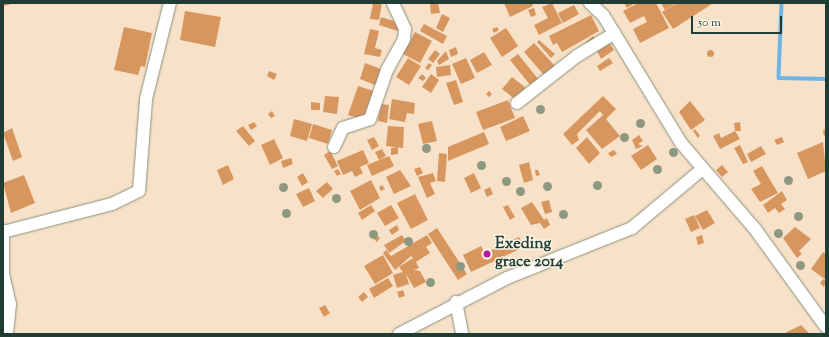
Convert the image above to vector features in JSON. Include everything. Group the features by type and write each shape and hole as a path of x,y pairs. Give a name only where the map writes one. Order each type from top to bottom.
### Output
{"street":[{"path":"8,334 10,304 3,273 3,231 112,204 139,191 146,99 170,3"},
{"path":"334,147 343,128 370,119 387,70 404,39 405,29 393,3"},
{"path":"590,3 615,33 652,98 701,170 755,229 826,327"},
{"path":"517,103 577,56 615,33"},
{"path":"399,334 456,302 556,257 632,228 701,170"},
{"path":"456,302 462,334"}],"building":[{"path":"3,3 16,3 3,6"},
{"path":"373,3 382,3 379,20 370,19"},
{"path":"430,3 438,3 440,13 431,14"},
{"path":"504,3 532,3 533,6 510,17"},
{"path":"552,3 562,23 539,35 534,25 548,18 542,7"},
{"path":"624,3 635,3 627,8"},
{"path":"638,3 656,3 669,28 640,43 633,29 647,22 644,16 630,23 623,11"},
{"path":"661,3 676,3 665,10"},
{"path":"677,3 712,4 673,29 662,12"},
{"path":"574,5 579,14 563,23 558,13"},
{"path":"534,8 536,15 531,17 528,10"},
{"path":"185,11 221,17 215,47 180,40"},
{"path":"442,14 450,18 443,32 436,28"},
{"path":"591,15 599,31 562,52 557,43 553,45 549,36"},
{"path":"381,17 400,23 398,31 379,25"},
{"path":"424,24 447,36 443,44 420,31"},
{"path":"124,27 152,33 145,67 141,66 138,75 114,70"},
{"path":"497,27 499,30 494,33 492,29"},
{"path":"506,28 518,46 502,57 490,38"},
{"path":"370,29 379,31 375,48 382,50 380,57 364,54"},
{"path":"415,32 432,41 420,63 403,54"},
{"path":"593,36 596,40 588,46 585,43"},
{"path":"539,40 555,54 551,58 537,42"},
{"path":"609,42 614,50 601,59 597,51"},
{"path":"534,43 555,66 544,75 524,52"},
{"path":"456,47 458,54 451,57 449,50"},
{"path":"435,50 440,54 433,63 428,59"},
{"path":"710,50 713,53 710,56 707,53"},
{"path":"446,51 449,59 439,65 437,61"},
{"path":"484,52 492,65 477,73 470,60"},
{"path":"518,54 539,80 531,86 510,60"},
{"path":"408,58 421,66 409,85 396,77"},
{"path":"466,58 475,78 461,84 452,64"},
{"path":"609,58 613,63 600,71 597,66"},
{"path":"365,63 381,69 375,85 360,79"},
{"path":"429,63 432,65 428,70 425,68"},
{"path":"450,65 451,75 437,77 436,67"},
{"path":"269,71 277,74 274,80 267,76"},
{"path":"422,74 426,78 423,81 418,78"},
{"path":"431,74 439,80 431,93 422,87"},
{"path":"512,77 526,88 516,100 502,89"},
{"path":"456,80 463,102 454,105 446,83"},
{"path":"358,86 374,91 364,120 348,115"},
{"path":"489,91 492,94 489,97 486,94"},
{"path":"325,96 339,97 337,114 323,112"},
{"path":"603,96 616,109 606,119 620,136 602,149 586,130 603,115 600,111 577,134 579,140 572,145 563,134"},
{"path":"392,99 415,103 414,114 407,113 405,122 389,119"},
{"path":"508,100 515,118 483,130 476,112"},
{"path":"690,101 705,120 691,130 679,112"},
{"path":"311,102 320,103 320,110 311,110"},
{"path":"381,104 389,105 387,123 378,121"},
{"path":"272,111 275,116 271,118 268,114"},
{"path":"523,116 530,131 506,141 500,127"},
{"path":"294,119 312,124 307,141 290,136"},
{"path":"432,121 437,141 423,144 418,124"},
{"path":"254,122 257,126 251,130 248,125"},
{"path":"740,122 741,131 735,131 734,123"},
{"path":"313,124 332,130 328,144 309,138"},
{"path":"243,126 255,141 249,146 236,131"},
{"path":"388,126 404,127 403,148 386,146"},
{"path":"12,128 22,157 13,161 3,133"},
{"path":"695,129 700,136 698,138 693,131"},
{"path":"826,129 826,135 824,136 823,130"},
{"path":"735,131 740,139 720,149 713,136 719,133 721,138"},
{"path":"484,132 489,144 448,161 448,147"},
{"path":"639,135 643,141 638,144 643,146 636,149 632,140"},
{"path":"374,137 379,146 372,150 367,140"},
{"path":"587,137 600,153 589,164 576,148"},
{"path":"782,137 784,142 777,145 774,140"},
{"path":"274,139 283,158 270,165 261,145"},
{"path":"823,142 826,171 808,179 797,153"},
{"path":"648,145 657,159 641,170 631,156"},
{"path":"740,145 748,162 743,164 734,148"},
{"path":"761,146 766,154 751,162 747,154"},
{"path":"398,147 398,154 391,155 391,148"},
{"path":"382,149 386,156 379,160 375,152"},
{"path":"363,150 369,163 360,167 363,173 355,177 352,171 343,175 337,161"},
{"path":"614,150 617,154 611,157 608,153"},
{"path":"330,151 338,166 332,169 324,155"},
{"path":"439,153 447,154 445,182 437,181"},
{"path":"389,156 394,166 372,176 367,165"},
{"path":"291,158 293,164 283,168 281,161"},
{"path":"529,162 533,180 524,183 519,165"},
{"path":"228,165 234,179 223,185 217,170"},
{"path":"722,165 728,172 722,177 716,170"},
{"path":"762,166 778,193 760,202 751,189 761,184 753,171"},
{"path":"420,167 423,173 417,176 414,169"},
{"path":"338,169 341,174 337,176 334,171"},
{"path":"400,170 411,186 394,194 386,177"},
{"path":"535,170 538,170 540,175 536,176"},
{"path":"303,173 308,182 302,186 297,177"},
{"path":"433,173 436,181 430,183 435,194 427,198 418,177"},
{"path":"474,173 481,188 471,193 464,178"},
{"path":"24,175 35,203 11,213 3,183"},
{"path":"371,180 380,198 360,210 350,191"},
{"path":"327,182 333,189 323,198 316,191"},
{"path":"382,185 385,189 381,191 379,187"},
{"path":"490,187 493,194 487,197 484,190"},
{"path":"309,188 315,201 303,207 296,194"},
{"path":"782,191 787,200 781,204 785,209 779,213 775,208 768,213 763,205"},
{"path":"415,194 428,220 411,229 397,203"},
{"path":"549,200 552,212 545,214 541,202"},
{"path":"532,202 544,220 547,218 550,225 544,229 540,223 531,225 521,208"},
{"path":"371,205 375,211 362,220 358,213"},
{"path":"391,205 399,218 385,226 377,213"},
{"path":"508,205 515,217 510,220 503,207"},
{"path":"707,210 715,223 703,230 695,216"},
{"path":"694,215 700,228 691,232 685,219"},
{"path":"397,225 399,230 392,235 389,230"},
{"path":"795,227 811,239 799,251 802,254 797,258 783,238"},
{"path":"437,228 467,274 458,280 428,234"},
{"path":"402,235 406,241 389,253 384,245"},
{"path":"427,235 432,243 426,247 430,253 416,262 419,268 414,270 420,271 426,282 414,288 406,274 409,284 397,288 393,275 403,272 399,267 413,258 411,256 395,270 383,253 386,250 391,256"},
{"path":"702,235 704,243 698,245 696,237"},
{"path":"378,236 380,238 377,242 374,239"},
{"name":"Exeding grace 2014","path":"519,237 524,247 471,272 463,255 481,246 485,253"},
{"path":"823,252 826,254 826,280 811,269"},
{"path":"383,255 393,273 375,284 364,266"},
{"path":"388,278 393,286 374,298 369,289"},
{"path":"823,279 826,281 824,287 820,283"},
{"path":"403,290 405,296 399,298 397,292"},
{"path":"364,292 368,297 362,302 358,297"},
{"path":"325,305 330,313 324,317 319,308"},
{"path":"801,325 810,334 783,334"}],"waterway":[{"path":"782,3 779,78 826,79"}],"place":[{"name":"Exeding grace 2014","path":"487,254"}]}
